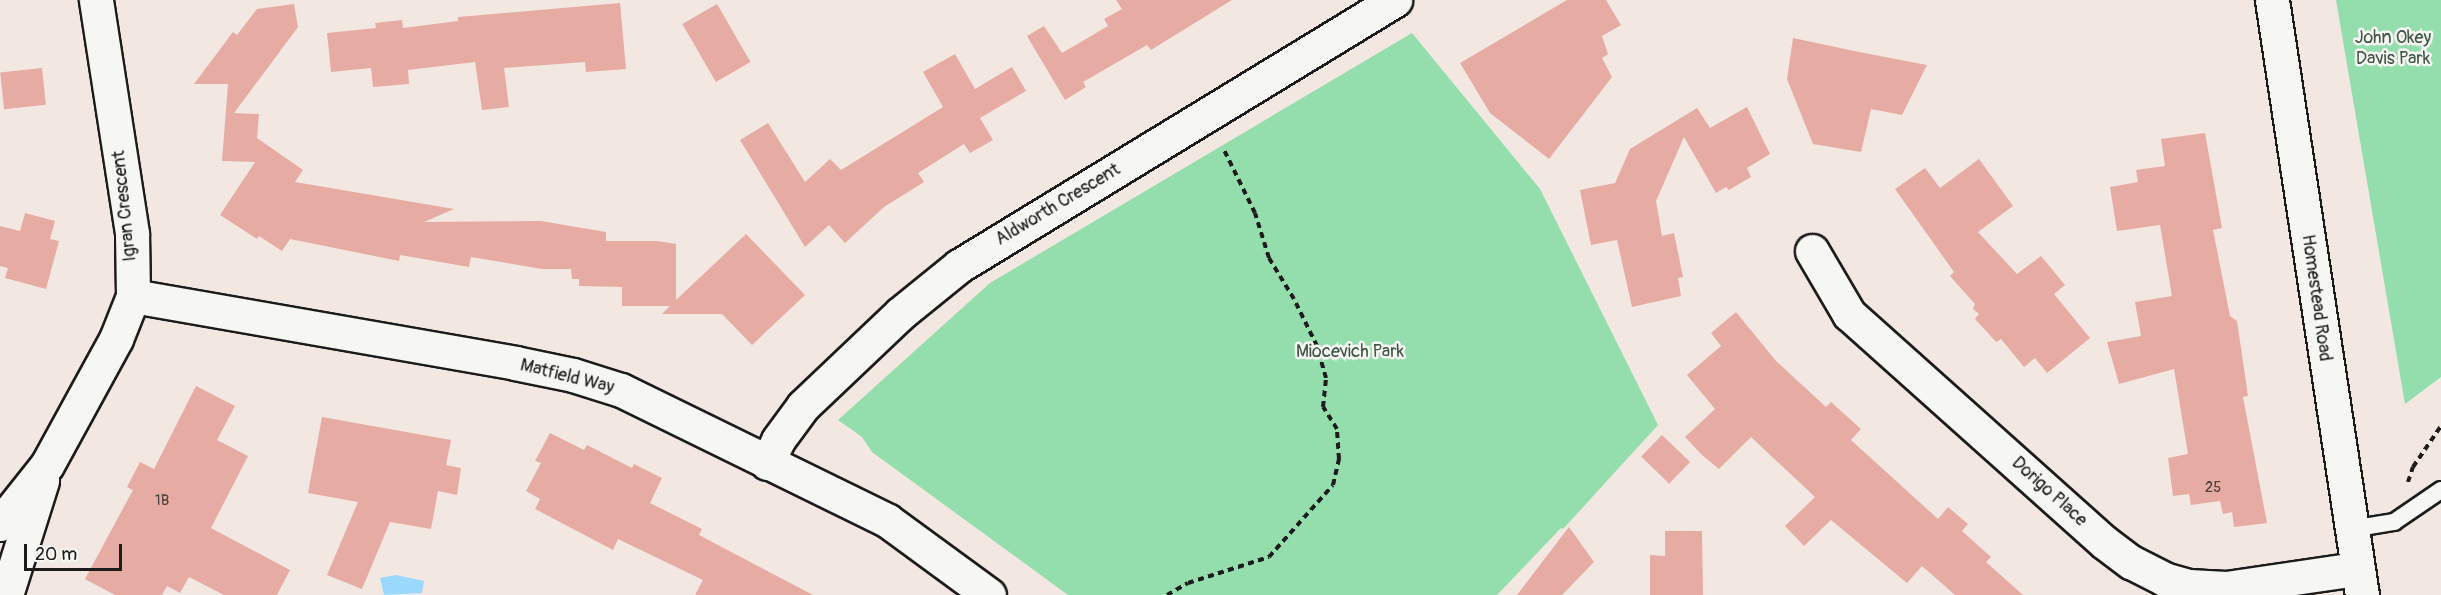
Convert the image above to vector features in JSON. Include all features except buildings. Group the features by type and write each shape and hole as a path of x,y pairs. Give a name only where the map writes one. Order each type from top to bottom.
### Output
{"street":[{"name":"Igran Crescent","path":"0,524 47,465 116,339 133,296 132,233 96,0"},
{"name":"Aldworth Crescent","path":"767,463 778,440 803,406 901,313 959,266 1395,0"},
{"name":"Homestead Road","path":"2272,0 2360,582"},
{"name":"Dorigo Place","path":"1812,251 1849,314 2104,542 2131,562 2164,579 2189,585 2226,588 2360,582"},
{"name":"Matfield Way","path":"133,296 573,375 621,390 888,521 989,595"},
{"name":"Igran Crescent","path":"6,595 47,465"}],"lane":[{"path":"2351,529 2394,522 2441,490"}],"path":[{"path":"1167,595 1188,583 1269,557 1333,485 1339,459 1337,429 1323,407 1326,378 1317,346 1294,299 1269,258 1255,213 1224,150"},
{"path":"2406,488 2413,466 2441,426"}],"green space":[{"name":"John Okey Davis Park","path":"2336,0 2441,0 2441,377 2405,404"},
{"name":"Miocevich Park","path":"1412,33 1540,189 1658,425 1563,529 1561,528 1497,595 1068,595 872,452 862,437 838,420 990,283"}],"water":[{"path":"396,575 424,581 422,593 384,595 380,578"}]}
